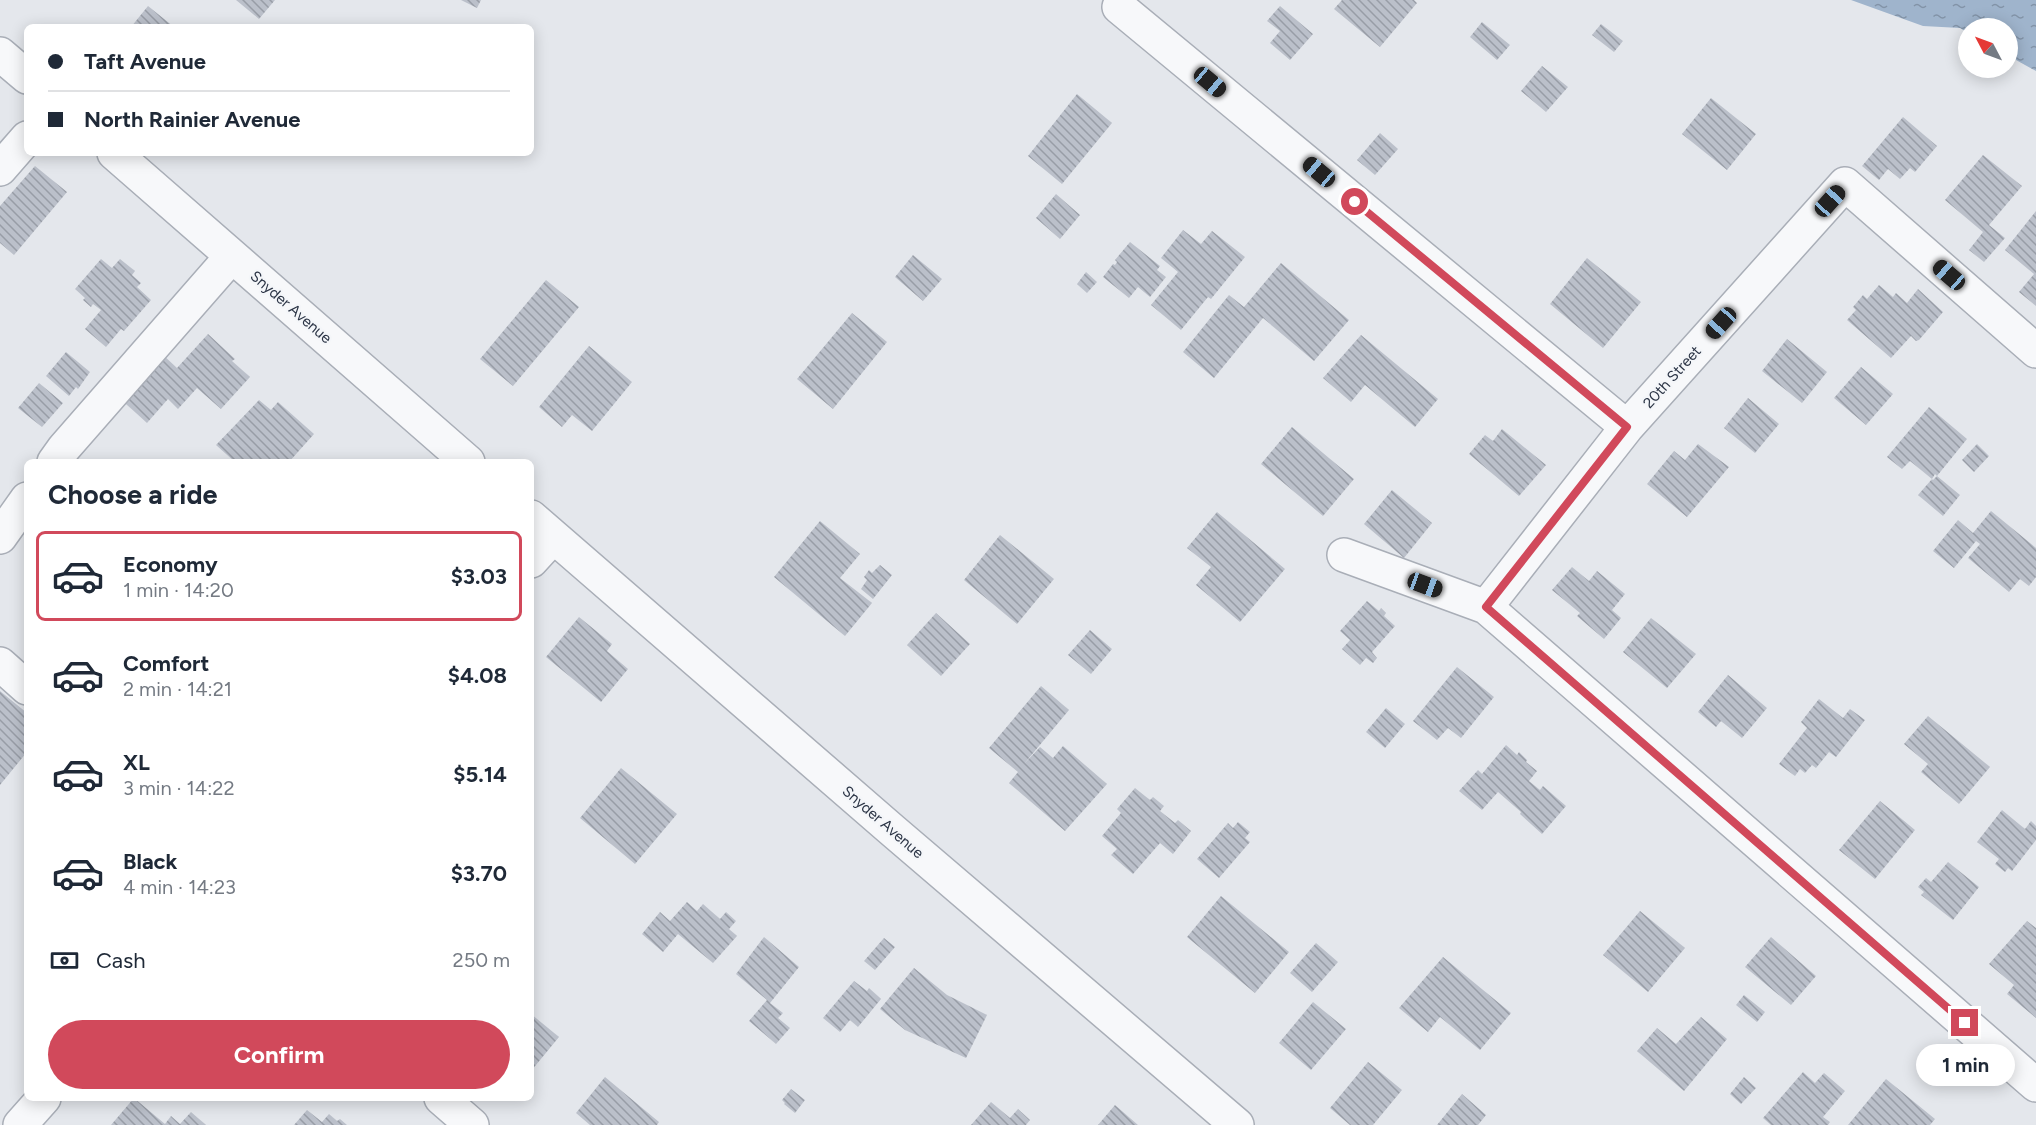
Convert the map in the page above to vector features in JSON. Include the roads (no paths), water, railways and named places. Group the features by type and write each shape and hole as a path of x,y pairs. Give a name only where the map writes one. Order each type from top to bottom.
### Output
{"street":[{"path":"1119,7 1627,427"},
{"path":"0,54 24,74"},
{"path":"0,169 24,141"},
{"name":"Snyder Avenue","path":"117,156 465,459"},
{"name":"20th Street","path":"1486,607 1627,427 1845,184 2036,351"},
{"path":"56,459 232,256"},
{"path":"0,537 24,503"},
{"path":"534,552 542,527"},
{"name":"Snyder Avenue","path":"542,527 1237,1125"},
{"path":"1344,555 1486,607 2036,1085"},
{"path":"0,664 24,685"},
{"path":"20,1125 41,1101"},
{"path":"444,1101 472,1125"}],"water":[{"path":"1851,0 2036,0 2036,71 2018,61 2018,18 1958,18 1958,28 1923,26"}]}
